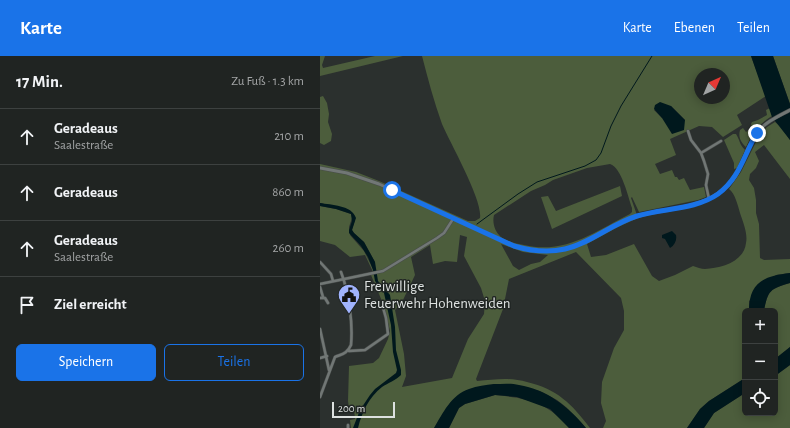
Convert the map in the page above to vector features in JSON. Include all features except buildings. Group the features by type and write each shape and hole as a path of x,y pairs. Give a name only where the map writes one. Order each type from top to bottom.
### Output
{"street":[{"path":"320,168 369,180 514,246 534,251 551,251 565,249 582,243 622,222 637,216 695,204 709,199 723,190 735,177 757,133 770,121 790,110"},
{"path":"688,131 701,153 708,174 706,185 709,199"},
{"path":"701,153 721,142"},
{"path":"328,303 326,298 321,297 320,286 333,281 344,280 386,269 438,238 444,233 453,219"},
{"path":"320,262 331,274 333,281"},
{"path":"341,272 344,280 351,324 351,339 348,351"},
{"path":"320,358 335,357 345,354 348,351 365,350 388,334 382,304"},
{"path":"320,329 329,371"},
{"path":"320,397 335,357"}],"green space":[{"path":"320,56 325,56 322,65 323,68 375,56 403,56 320,76"},
{"path":"422,56 751,56 766,96 737,115 742,125 723,137 712,127 699,126 670,139 676,155 655,164 660,174 672,170 675,177 679,180 684,178 690,190 704,187 706,197 639,212 632,197 631,198 638,218 587,244 591,257 606,255 634,244 652,276 659,281 693,266 705,269 731,263 741,255 744,250 746,236 737,203 733,193 729,189 741,172 760,134 775,122 781,127 790,140 790,179 764,145 755,152 759,161 756,168 750,174 749,180 754,188 756,200 756,213 759,224 760,258 764,260 790,259 790,273 776,275 749,301 749,308 742,308 742,380 709,401 700,409 687,428 603,428 606,421 601,403 602,382 614,348 624,330 624,311 621,298 576,252 509,279 503,309 476,379 477,381 502,379 516,380 538,385 555,393 563,399 577,412 590,428 586,428 566,407 557,400 540,391 494,384 451,402 434,428 351,428 350,420 355,419 354,408 349,408 348,401 349,366 373,363 379,358 390,331 384,306 371,275 374,274 365,255 350,257 335,245 320,241 320,206 351,214 352,218 349,227 350,235 364,251 374,271 375,262 364,242 352,230 355,220 350,210 320,203 320,164 356,172 468,221 475,221 480,218 480,210 476,198 465,171 442,124","holes":["671,106 685,120 662,118 654,110","610,164 618,171 621,177 632,208 632,212 630,214 580,240 553,247 539,247 515,243 504,239 497,233 494,227 494,215 531,191 553,180 587,168","460,235 467,237 464,256 481,288 485,301 484,314 468,339 452,378 402,387 406,376 404,354 395,310 403,300 415,275 411,257 430,245 433,264 445,261 457,262","501,244 523,252 548,255 540,262 531,264 519,270 513,266"]},
{"path":"773,56 790,56 790,104"},
{"path":"323,96 327,103 329,114 328,122 332,134 331,141 324,145 320,143 320,97"},
{"path":"770,108 772,116 756,129 746,147 740,140 740,130 743,128 746,132 752,128 752,122 767,115 766,110"},
{"path":"733,134 736,134 745,150 737,168 734,169 734,163 724,140"},
{"path":"620,186 622,196 552,229 541,197 548,196 556,211"},
{"path":"790,283 790,347 778,357 778,308 765,308 769,294 778,287"},
{"path":"790,365 790,428 704,428 714,413 742,395 742,416 778,416 778,374"},
{"path":"495,395 527,400 545,407 561,419 569,428 449,428 459,408 465,404"}],"water":[{"path":"751,56 773,56 790,104 790,140 772,117"},
{"path":"660,102 671,106 685,120 684,130 672,134 662,118 654,109 655,105"},
{"path":"320,203 341,206 350,210 354,214 356,218 352,230 364,242 375,262 378,281 390,295 395,327 396,350 401,375 382,387 373,395 364,411 358,428 353,428 360,410 370,395 375,389 396,373 397,370 393,352 391,325 384,293 375,281 368,257 361,246 349,233 352,221 351,214 320,206"},
{"path":"672,231 676,235 676,239 670,248 665,239 662,238 662,235"},
{"path":"790,273 790,283 771,291 765,308 749,308 752,293 755,287 766,279 781,274"},
{"path":"790,347 790,365 778,374 778,357"},
{"path":"742,380 742,395 714,413 704,428 687,428 700,409 709,401"},
{"path":"494,384 516,384 538,390 564,406 586,428 569,428 550,409 517,397 495,395 465,404 459,408 449,428 434,428 448,405 457,396 472,388"}],"waterway":[{"path":"477,224 537,182 585,166 596,160 601,153 611,126 621,106 652,56"}],"place":[{"name":"Freiwillige Feuerwehr Hohenweiden","path":"349,314"}],"route":[{"path":"392,190 514,246 534,251 559,250 576,246 631,218 695,204 714,197 727,187 735,177 757,133"}]}
